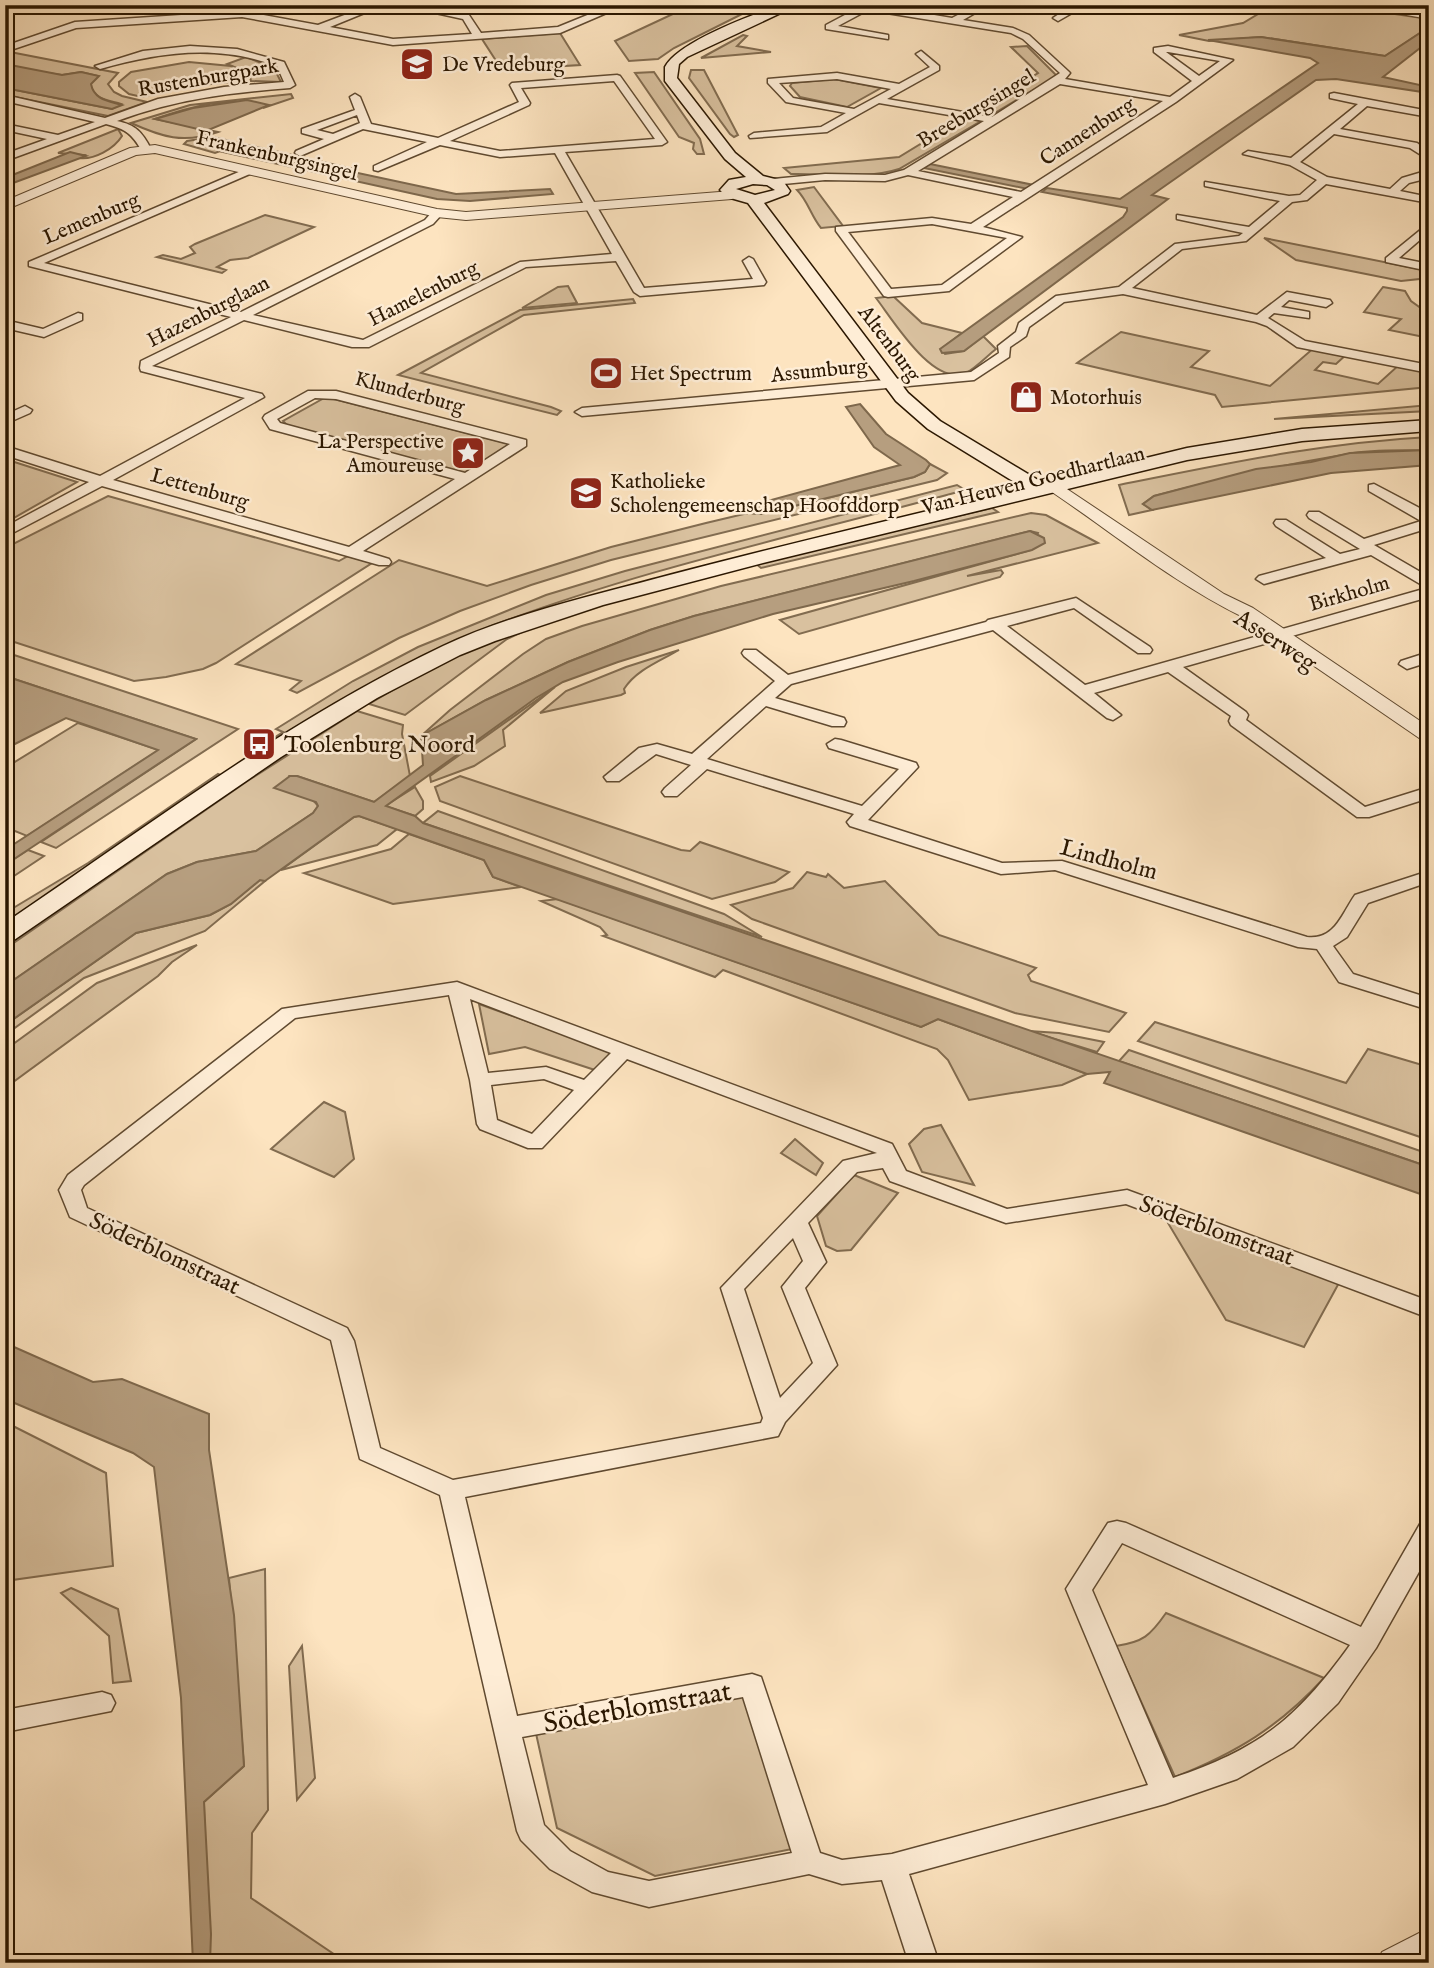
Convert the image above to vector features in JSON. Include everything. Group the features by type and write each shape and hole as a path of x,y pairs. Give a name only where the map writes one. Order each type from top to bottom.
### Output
{"main road":[{"name":"Altenburg","path":"756,18 776,5"},
{"name":"Altenburg","path":"792,5 756,18 682,54 671,66 670,78 730,156 768,189 938,413 1039,484"},
{"name":"Altenburg","path":"730,156 733,188"},
{"path":"733,188 768,189"},
{"name":"Altenburg","path":"768,189 902,397 934,425 1039,484"},
{"name":"Van Heuven Goedhartlaan","path":"5,935 272,752 369,693 499,628 627,582 1240,434 1292,426 1429,416"},
{"name":"Van Heuven Goedhartlaan","path":"1039,484 1244,443 1354,430 1429,425"}],"street":[{"path":"319,28 380,5"},
{"path":"403,5 466,16 478,36"},
{"path":"5,49 75,25 242,14 393,42 478,36 560,30 621,5"},
{"path":"953,21 985,5"},
{"path":"1049,5 1074,9 1058,18"},
{"path":"1355,5 1429,16"},
{"path":"865,6 829,27 885,37"},
{"name":"Breeburgsingel","path":"768,189 846,178 885,178 908,172 1064,76 1063,70 1021,34 865,6"},
{"path":"560,30 568,42"},
{"name":"Rustenburgpark","path":"5,158 106,120 178,97 290,86 281,64 211,49 135,54 100,66"},
{"name":"Cannenburg","path":"973,228 1172,100 1199,81 1228,60 1168,49 1157,50 1199,81"},
{"path":"754,136 823,130 936,68 921,54"},
{"path":"856,112 790,100 771,81 837,76 899,87"},
{"path":"300,153 363,126 441,141 500,154 662,142 617,78 515,85 525,103 441,141 378,168"},
{"name":"Cannenburg","path":"1058,81 1172,100"},
{"path":"1334,96 1429,114"},
{"path":"355,97 366,124 363,126"},
{"path":"5,98 119,124 138,134 146,149 134,151 5,206"},
{"path":"877,100 994,120"},
{"path":"1411,110 1421,100"},
{"path":"1293,162 1365,103"},
{"path":"335,138 306,131 361,112"},
{"path":"5,127 58,138"},
{"path":"1331,130 1413,145 1429,157"},
{"name":"Frankenburgsingel","path":"146,149 163,150 437,213 466,216 733,188"},
{"path":"558,150 640,292 760,282 748,261"},
{"path":"1248,154 1293,162 1324,180 1429,200"},
{"name":"Lemenburg","path":"243,315 33,264 248,171"},
{"path":"908,172 1023,196"},
{"path":"1392,192 1406,180 1421,178 1429,173"},
{"path":"1209,184 1289,199 1303,198 1324,180"},
{"path":"1123,290 1179,246 1249,234 1289,199"},
{"name":"Hazenburglaan","path":"257,397 146,368 146,364 429,222 437,213"},
{"path":"1181,217 1249,234"},
{"path":"932,221 973,228 1016,237 945,288 888,293 839,229 932,221"},
{"path":"1429,226 1390,260 1429,268"},
{"name":"Hamelenburg","path":"243,315 365,344 524,264 621,257"},
{"path":"1123,290 1259,318 1301,344 1429,369"},
{"name":"Assumburg","path":"582,412 974,376 1005,354 1004,346 1022,333 1023,326 1060,299 1123,290"},
{"path":"1259,318 1287,296 1326,303"},
{"path":"1271,309 1305,315"},
{"path":"5,324 44,333 78,317"},
{"path":"5,338 25,329"},
{"name":"Klunderburg","path":"289,406 313,394 336,395 521,443 467,478"},
{"path":"5,533 257,397 289,406"},
{"path":"289,406 270,418 275,426 467,478"},
{"path":"5,420 25,410"},
{"name":"Lettenburg","path":"5,450 100,481 384,562"},
{"path":"352,552 467,478"},
{"name":"Asserweg","path":"1039,484 1072,509 1099,519 1218,598 1234,616 1273,636 1303,661 1338,677 1429,736"},
{"name":"Birkholm","path":"1374,488 1429,521"},
{"name":"Birkholm","path":"1314,515 1429,584"},
{"name":"Birkholm","path":"1264,579 1338,559 1429,521"},
{"name":"Birkholm","path":"1281,523 1338,559"},
{"name":"Birkholm","path":"1273,636 1429,592"},
{"path":"670,792 763,699 785,681 993,623 1076,603 1143,650"},
{"path":"993,623 1113,715"},
{"path":"1083,691 1273,636"},
{"path":"750,653 785,681"},
{"path":"1407,664 1429,657"},
{"path":"1169,665 1240,715 1237,721 1363,813 1429,792"},
{"path":"763,699 838,722"},
{"path":"613,777 645,752 657,750 865,811 911,767 835,744"},
{"name":"Lindholm","path":"865,811 856,822 1001,869 1056,866 1305,943 1322,943"},
{"path":"1429,876 1361,899 1338,937 1322,943 1346,978 1429,1004"},
{"path":"457,988 480,1080 487,1124 536,1143 623,1052"},
{"name":"Söderblomstraat","path":"450,1490 369,1453 343,1340 339,1334 78,1212 70,1190 76,1180 289,1013 457,988 885,1149 898,1176 1006,1216 1127,1197 1429,1310"},
{"path":"480,1080 546,1073 587,1088"},
{"path":"775,1418 732,1288 850,1166 889,1160"},
{"path":"796,1221 815,1262 793,1287 825,1365 775,1418 770,1430 450,1490 531,1831 559,1860 602,1883 649,1894 809,1863 842,1872 892,1866 1165,1792 1227,1771 1283,1738 1329,1695 1367,1642 1429,1531"},
{"path":"1165,1792 1079,1589 1117,1530 1367,1642"},
{"name":"Söderblomstraat","path":"505,1729 752,1685 809,1863"},
{"path":"5,1721 102,1703"},
{"path":"892,1866 924,1963"},
{"path":"1394,1963 1429,1943"}],"shaded area":[{"path":"692,5 760,5 674,48 658,59 629,61 615,41"},
{"path":"1273,5 1333,5 1429,19 1429,27 1385,56 1261,37 1209,41 1179,35 1243,23"},
{"path":"1429,27 1429,41 1383,77 1429,87 1429,93 1336,79 1316,80 1152,195 1168,199 964,351 942,353 940,349 1123,217 1127,211 1127,208 1042,192 1047,188 1120,199 1318,63 1310,58 1208,40 1261,37 1385,56"},
{"path":"560,33 580,65 502,70 482,39"},
{"path":"743,35 747,36 737,46 771,52 701,58"},
{"path":"1027,46 1057,76 993,114 975,112 1038,73 1011,47"},
{"path":"5,51 118,73 108,84 114,92 147,102 108,116 5,95 5,88 112,109 121,104 102,99 95,93 90,84 98,76 81,72 62,75 5,67"},
{"path":"246,57 274,68 281,82 251,81 249,73 227,64"},
{"path":"189,62 231,66 238,69 245,78 242,81 180,87 142,97 129,94 119,86 119,82 131,72"},
{"path":"5,64 62,75 81,72 99,76 91,84 95,93 103,99 122,105 112,109 5,88"},
{"path":"691,70 704,70 738,135 734,137 730,134 689,78"},
{"path":"654,72 700,139 704,154 697,154 693,149 694,143 679,137 635,73"},
{"path":"834,79 881,88 847,107 800,97 790,86 792,83"},
{"path":"291,94 293,98 263,108 267,106 225,102 182,110 155,119 218,132 194,138 173,137 131,123 190,105"},
{"path":"247,100 269,105 206,131 155,119 193,108"},
{"path":"963,118 981,121 899,169 845,175 791,174 784,168 899,157"},
{"path":"118,129 122,136 118,141 97,155 79,158 84,155 58,153"},
{"path":"213,137 350,168 344,171 223,150 215,153 184,144 187,141"},
{"path":"236,147 456,194 550,189 553,194 470,201 437,199 223,152"},
{"path":"70,152 86,156 5,186 5,178"},
{"path":"930,164 1034,185 1028,189 924,168"},
{"path":"814,187 843,226 821,228 797,190"},
{"path":"265,215 314,227 248,258 230,260 217,267 226,270 222,273 157,257 163,255 181,259 195,253 190,247 195,244"},
{"path":"1264,238 1429,271 1429,278 1401,281 1296,260"},
{"path":"568,286 577,303 522,308 558,287"},
{"path":"1383,287 1405,291 1411,301 1429,314 1429,338 1389,330 1401,319 1364,312"},
{"path":"893,296 922,323 962,333 941,349 945,354 964,351 983,336 996,349 966,373 953,375 940,370 915,349 876,298"},
{"path":"633,299 635,303 524,315 421,373 551,407 561,411 557,415 398,375 520,310"},
{"path":"1121,332 1209,351 1191,367 1270,386 1316,346 1348,353 1336,364 1323,362 1315,370 1378,384 1400,364 1429,371 1429,387 1222,407 1215,395 1077,363"},
{"path":"326,397 511,445 464,474 288,426 283,421"},
{"path":"860,404 886,434 930,464 925,472 914,477 761,514 748,513 753,505 900,465 874,447 846,407"},
{"path":"1429,405 1429,411 1274,419"},
{"path":"1429,437 1429,450 1358,452 1250,473 1154,496 1143,504 1152,510 1129,515 1119,485 1311,449"},
{"path":"1429,450 1429,465 1331,473 1152,510 1143,504 1154,496 1256,469 1311,462 1350,453"},
{"path":"5,459 77,482 5,523"},
{"path":"930,464 947,473 937,480 611,560 531,585 460,611 399,638 297,693 290,690 301,681 236,664 399,560 487,586 611,547 748,513 761,514 914,477 925,472"},
{"path":"957,485 965,490 665,569 489,627 5,926 5,913 88,863 218,774 225,777 254,756 249,754 283,732 276,729 353,681 418,647 546,595 625,571"},
{"path":"108,496 339,561 348,556 372,563 216,663 203,669 166,677 134,681 5,639 5,548"},
{"path":"992,508 998,512 761,568 755,563"},
{"path":"1031,513 1046,515 1098,543 967,576 1001,570 1003,573 1000,577 799,634 780,620 1031,550 1038,533 1030,531 694,616 568,662 486,700 421,736 450,710 546,639 721,586"},
{"path":"1030,531 1044,538 1045,543 1032,550 914,581 773,614 563,682 536,698 386,806 415,816 423,823 1429,1167 1429,1197 1104,1083 1110,1072 1087,1074 938,1019 921,1027 493,877 484,860 359,816 265,881 260,880 231,904 210,915 136,933 5,1025 5,986 167,874 197,862 256,851 313,813 318,806 316,802 274,788 290,776 374,802 423,765 421,736 486,700 568,662 694,616"},
{"path":"545,621 507,639 405,715 369,704 446,659"},
{"path":"679,650 642,671 629,682 624,689 625,693 621,695 540,713 566,691"},
{"path":"5,652 238,729 56,848 41,842 196,739 5,676"},
{"path":"5,676 196,739 5,865 5,850 158,750 66,718 5,749"},
{"path":"555,687 503,730 505,746 474,766 431,782 430,776"},
{"path":"357,711 403,725 402,734 410,776 374,802 290,776 318,806 313,813 256,851 197,862 167,874 5,986 5,949 249,780"},
{"path":"78,723 159,750 27,836 5,827 5,768"},
{"path":"460,776 681,850 690,851 700,842 789,872 775,882 712,899 440,801 435,787"},
{"path":"415,787 423,801 423,809 415,816 385,806"},
{"path":"438,811 724,914 762,937 423,823"},
{"path":"359,816 397,829 377,845 281,870 354,817"},
{"path":"409,834 484,860 493,877 521,887 393,904 304,873 391,849"},
{"path":"28,850 44,856 5,882 5,865"},
{"path":"807,872 826,877 828,874 844,888 885,881 939,935 1036,968 1028,975 1031,981 1126,1013 1109,1032 1015,1013 752,919 731,905 793,888"},
{"path":"260,880 265,881 205,931 84,978 5,1035 5,1025 136,933 210,915 231,904"},
{"path":"558,899 921,1027 938,1019 1087,1074 1062,1085 969,1100 948,1060 937,1049 723,970 715,977 603,936 607,935 600,927 541,901"},
{"path":"197,945 5,1088 5,1050 97,983"},
{"path":"479,1004 616,1053 598,1071 525,1047 489,1054"},
{"path":"1155,1022 1346,1083 1368,1049 1429,1067 1429,1140 1138,1041"},
{"path":"1029,1031 1059,1033 1104,1042 1097,1052"},
{"path":"1129,1050 1429,1154 1429,1167 1119,1061"},
{"path":"324,1102 345,1112 354,1159 334,1177 271,1149"},
{"path":"941,1125 974,1185 922,1172 909,1144 924,1129"},
{"path":"795,1139 823,1163 816,1175 781,1153"},
{"path":"854,1175 898,1193 851,1250 837,1251 826,1246 817,1216"},
{"path":"1165,1218 1340,1281 1304,1347 1226,1320"},
{"path":"5,1343 93,1382 122,1379 209,1414 209,1450 234,1615 244,1766 204,1802 210,1963 193,1963 181,1698 154,1467 133,1453 5,1399"},
{"path":"5,1422 106,1473 113,1566 5,1581"},
{"path":"265,1569 268,1810 252,1833 251,1898 347,1963 207,1963 204,1802 244,1766 229,1578"},
{"path":"71,1588 118,1609 131,1681 113,1683 109,1636 61,1593"},
{"path":"1166,1613 1324,1678 1290,1711 1256,1737 1175,1777 1116,1646 1145,1637"},
{"path":"302,1646 315,1778 297,1800 289,1666"},
{"path":"751,1691 792,1849 655,1876 557,1828 535,1729"}],"place":[{"name":"De Vredeburg","path":"417,64"},
{"name":"Het Spectrum","path":"606,373"},
{"name":"Motorhuis","path":"1026,397"},
{"name":"La Perspective Amoureuse","path":"468,453"},
{"name":"Katholieke Scholengemeenschap Hoofddorp","path":"586,493"},
{"name":"Toolenburg Noord","path":"259,744"}]}
